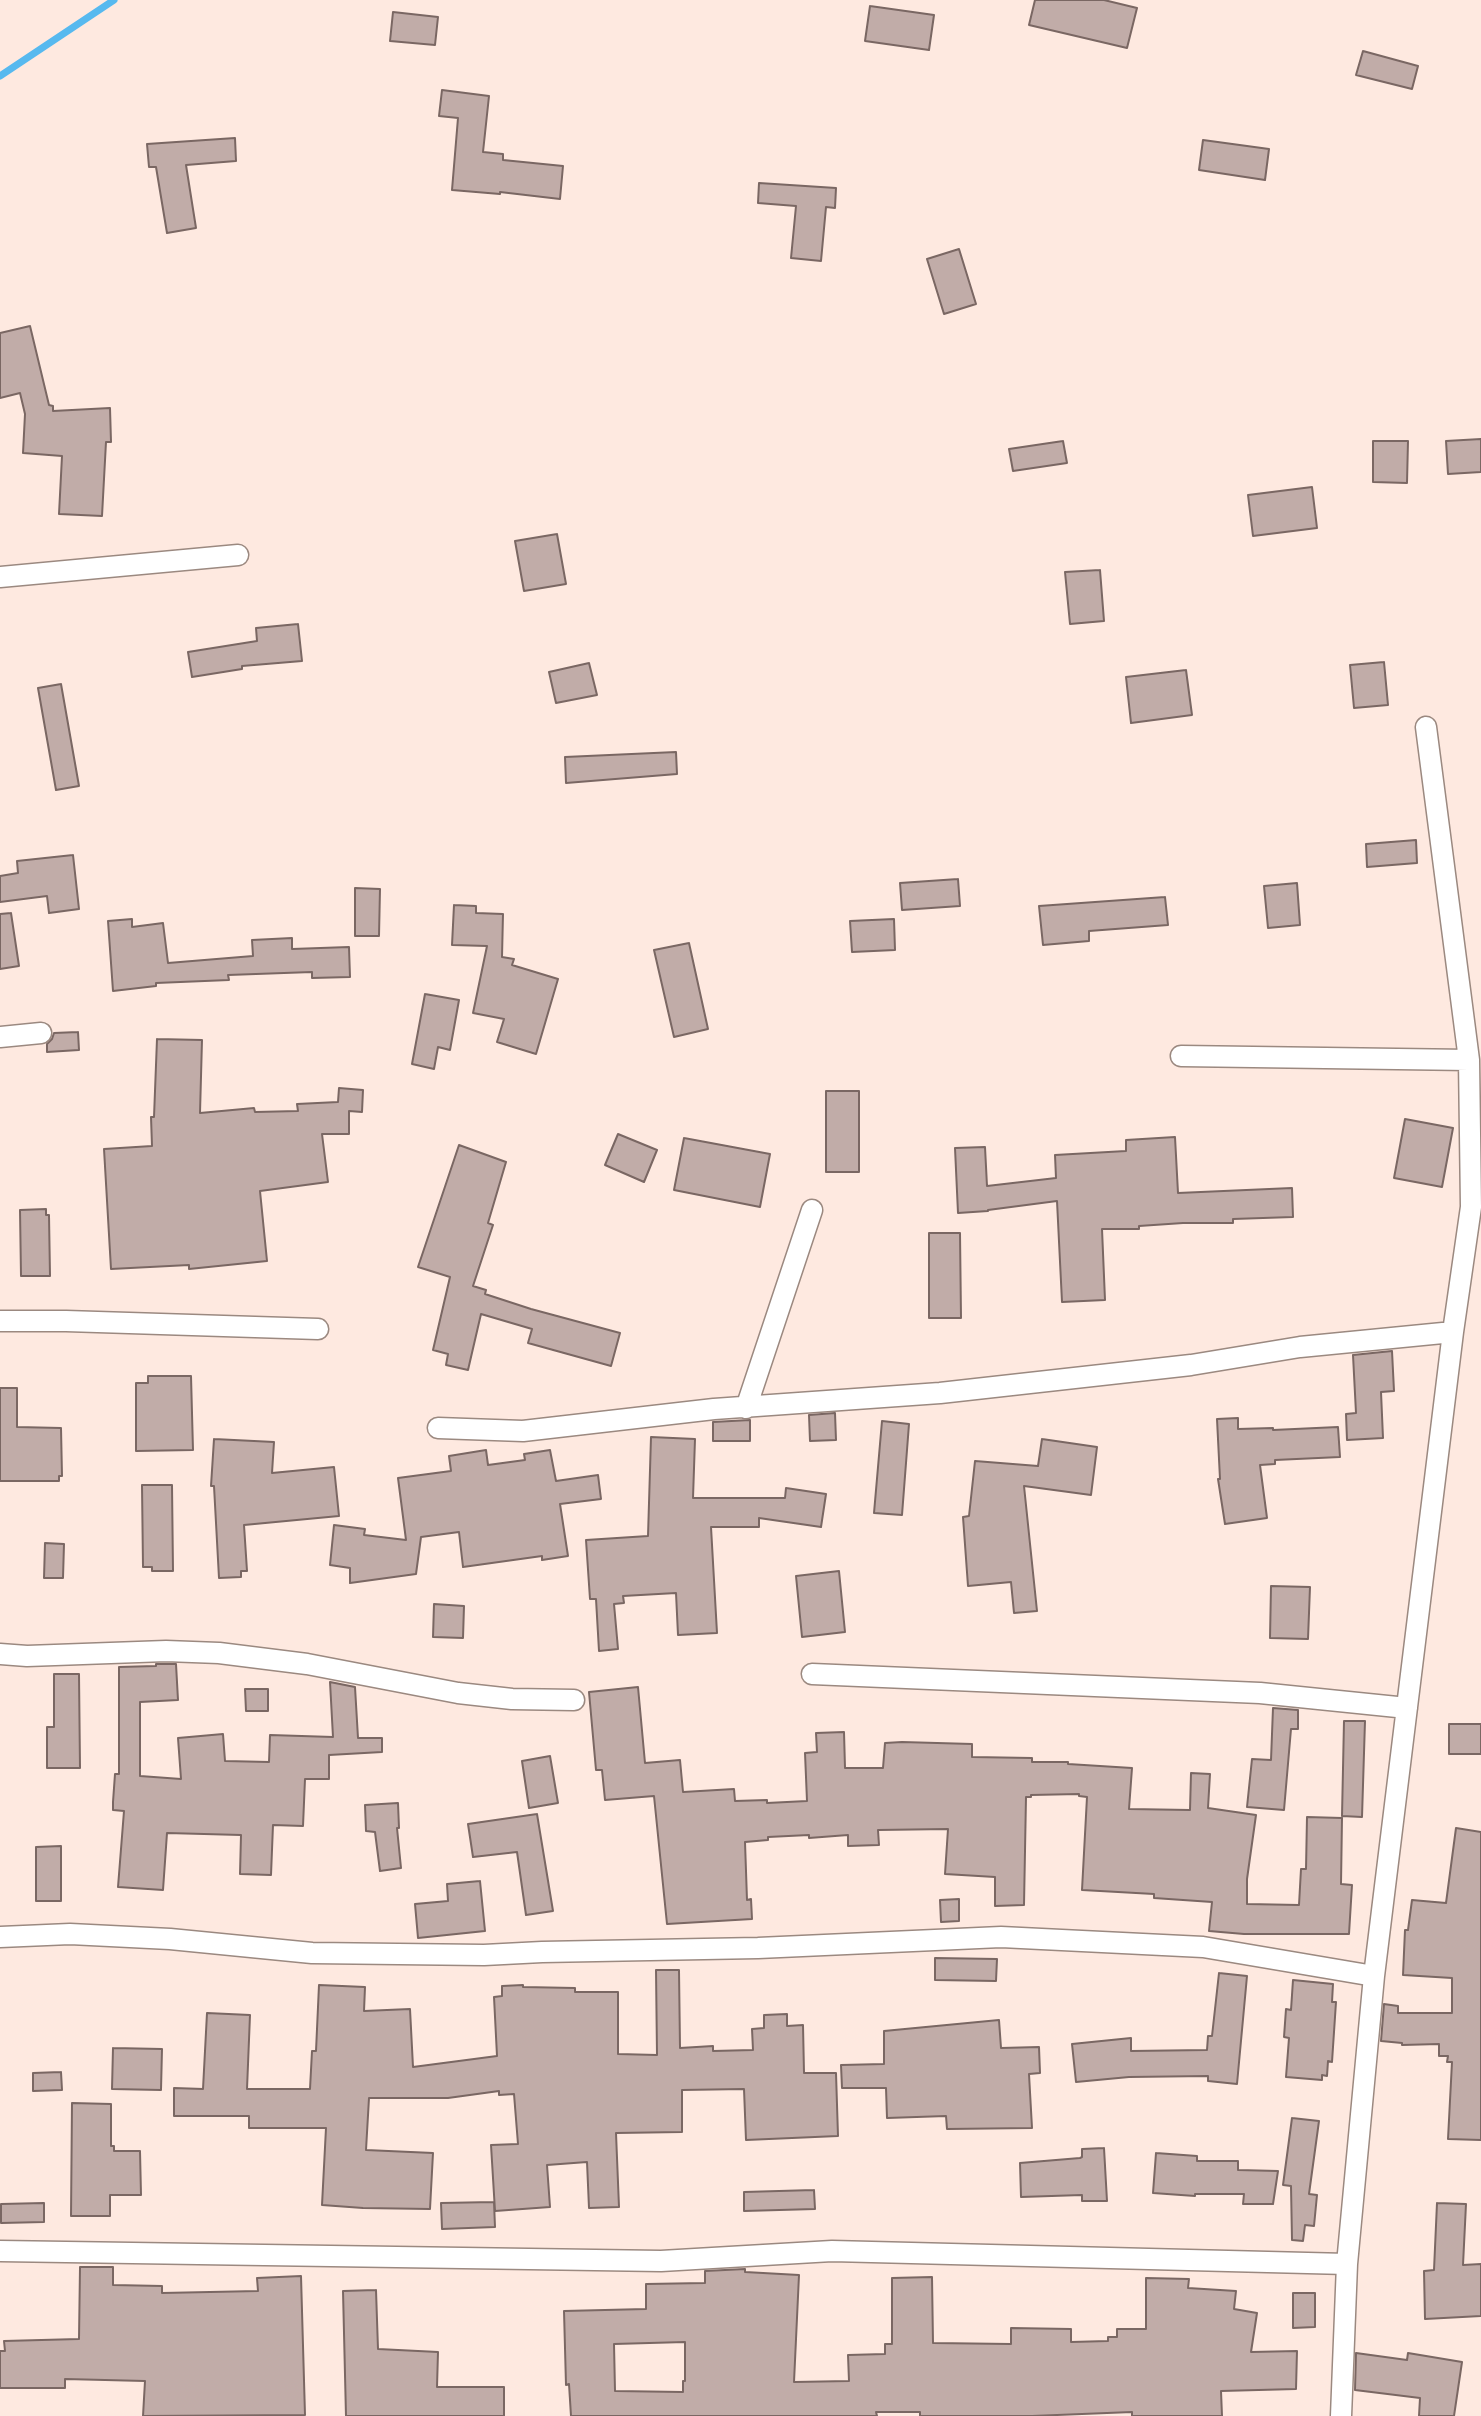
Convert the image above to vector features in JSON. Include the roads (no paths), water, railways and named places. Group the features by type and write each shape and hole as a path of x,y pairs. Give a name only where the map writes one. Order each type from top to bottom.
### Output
{"street":[{"path":"0,577 238,555"},
{"path":"1341,2416 1347,2264 1374,1976 1471,1207 1469,1060 1426,727"},
{"path":"0,1037 41,1033"},
{"path":"1181,1056 1469,1060"},
{"path":"746,1408 812,1210"},
{"path":"0,1321 318,1329"},
{"path":"438,1428 523,1431 714,1409 940,1393 1191,1365 1300,1347 1453,1332"},
{"path":"0,1654 219,1653 307,1664 458,1693 512,1699 574,1700"},
{"path":"812,1674 1260,1693 1407,1708"},
{"path":"0,1937 70,1934 170,1939 312,1953 484,1955 758,1948 1001,1937 1203,1947 1374,1976"},
{"path":"0,2251 661,2261 832,2251 1347,2264"}],"waterway":[{"path":"0,76 114,0"}]}
